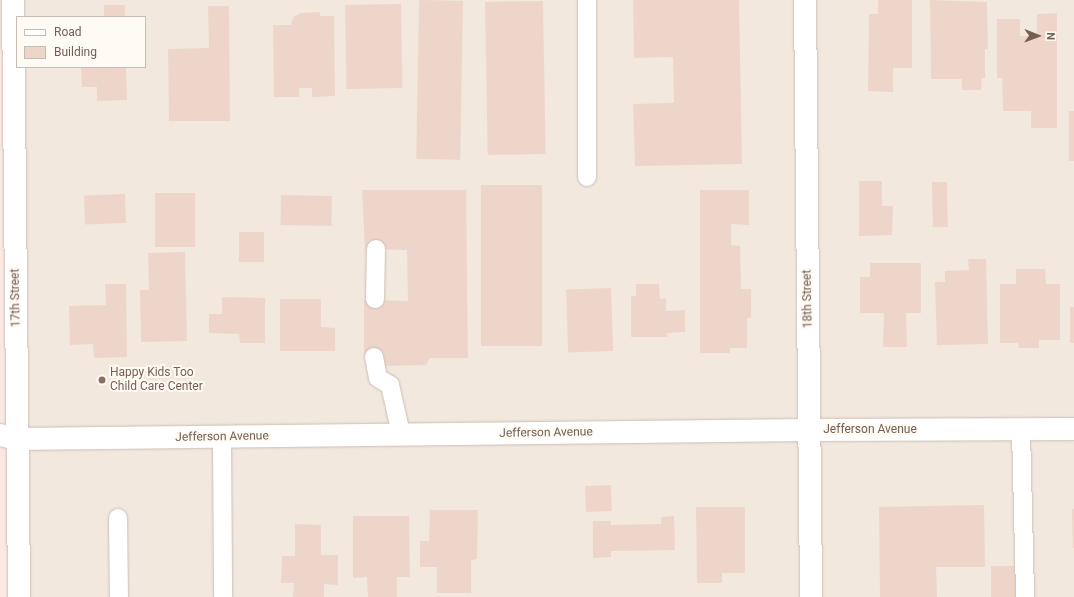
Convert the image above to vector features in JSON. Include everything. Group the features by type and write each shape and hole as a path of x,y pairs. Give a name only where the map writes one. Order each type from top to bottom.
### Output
{"street":[{"name":"17th Street","path":"13,0 6,439 19,597"},
{"name":"18th Street","path":"805,0 811,597"},
{"name":"Jefferson Avenue","path":"6,439 809,430 1074,429"}],"lane":[{"path":"587,0 587,177"},
{"path":"375,299 376,249"},
{"path":"374,357 378,378 390,385 401,434"},
{"path":"1021,430 1025,597"},
{"path":"222,437 223,597"},
{"path":"118,518 119,597"}],"shaded area":[{"path":"0,0 13,0 19,597 0,597"},
{"path":"13,0 1074,0 1074,597 19,597"}],"building":[{"path":"419,0 463,1 460,160 416,159"},
{"path":"633,0 739,0 742,164 635,166 633,104 674,103 673,57 634,58"},
{"path":"878,0 912,0 912,68 893,68 893,92 868,91 869,14 878,14"},
{"path":"930,0 987,2 988,49 985,49 985,78 982,78 981,90 962,90 962,79 931,79"},
{"path":"543,1 546,154 488,155 485,2"},
{"path":"401,4 402,88 346,89 345,5"},
{"path":"104,5 125,5 125,16 104,16"},
{"path":"208,6 229,6 230,121 169,121 168,49 209,48"},
{"path":"320,12 320,16 334,16 335,96 312,97 312,88 299,88 299,97 274,97 273,25 291,25 293,17 301,13"},
{"path":"1057,13 1057,128 1031,128 1031,111 1003,111 1002,78 997,78 997,19 1020,19 1020,36 1037,36 1037,14"},
{"path":"81,68 126,68 127,100 97,101 97,87 82,87"},
{"path":"1069,111 1074,111 1074,161 1069,161"},
{"path":"859,181 882,181 882,206 893,206 892,235 859,236"},
{"path":"932,182 947,182 948,227 933,227"},
{"path":"481,185 542,185 542,346 481,346"},
{"path":"362,190 466,190 468,358 430,358 426,365 381,366 374,357 364,357 364,300 408,301 407,250 365,249"},
{"path":"700,190 749,190 749,225 731,224 731,245 740,246 741,289 751,289 751,318 747,318 747,348 730,348 730,353 700,353"},
{"path":"155,193 195,193 195,247 155,247"},
{"path":"125,194 126,223 85,224 84,195"},
{"path":"281,195 332,196 331,226 280,225"},
{"path":"239,232 264,232 264,262 239,262"},
{"path":"185,252 187,341 141,342 140,290 149,290 148,253"},
{"path":"968,259 986,259 988,344 937,345 935,282 945,282 945,271 969,270"},
{"path":"870,263 921,263 921,313 906,313 907,347 883,347 884,313 860,313 860,277 870,277"},
{"path":"1016,269 1045,269 1046,284 1060,284 1060,340 1039,340 1039,348 1019,348 1018,343 1000,343 1000,284 1016,284"},
{"path":"105,284 126,284 127,357 94,358 93,344 70,345 69,306 106,305"},
{"path":"636,284 659,284 660,299 666,298 666,311 685,310 685,332 667,333 667,337 631,337 631,296 636,296"},
{"path":"611,288 613,351 568,353 566,290"},
{"path":"222,297 265,298 265,343 240,343 239,334 209,333 209,314 222,314"},
{"path":"280,299 321,299 321,327 335,328 335,351 280,351"},
{"path":"1070,307 1074,307 1074,343 1070,343"},
{"path":"611,485 612,511 586,512 585,486"},
{"path":"984,505 985,567 936,567 937,597 880,597 879,507"},
{"path":"696,507 745,507 745,573 722,573 722,583 697,583"},
{"path":"1072,509 1074,509 1074,548 1073,548"},
{"path":"430,510 478,510 477,559 471,560 471,593 437,593 437,567 420,567 420,541 429,541"},
{"path":"353,516 409,516 410,577 397,577 397,597 368,597 367,577 353,578"},
{"path":"674,516 675,550 611,551 611,557 593,558 593,521 611,521 611,525 661,524 661,517"},
{"path":"295,524 321,525 321,555 338,555 338,585 324,584 324,597 293,597 294,583 281,583 282,556 295,556"},
{"path":"991,566 1023,566 1023,597 991,597"}],"place":[{"name":"Happy Kids Too Child Care Center","path":"102,380"}]}
